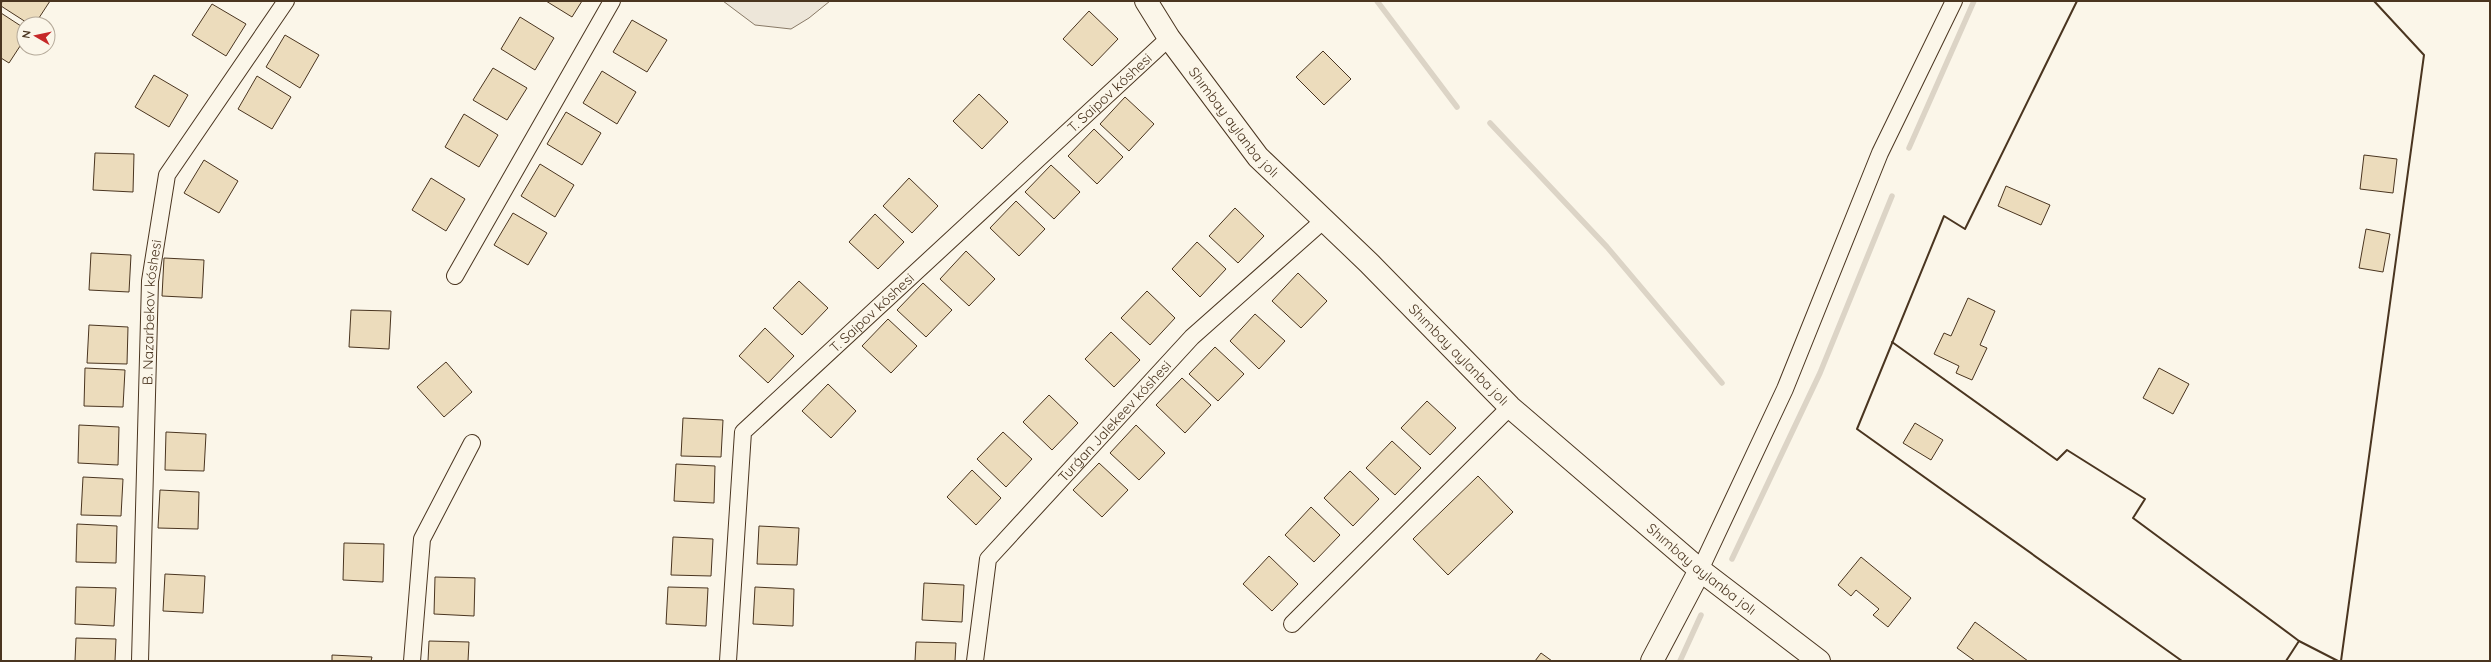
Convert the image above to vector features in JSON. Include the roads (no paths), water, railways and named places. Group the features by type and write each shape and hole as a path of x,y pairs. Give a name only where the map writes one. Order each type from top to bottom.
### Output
{"main road":[{"name":"Shımbay aylanba jolı","path":"1146,1 1169,38 1258,157 1324,220 1510,407 1700,570 1819,661"},
{"path":"1652,661 1700,570"}],"street":[{"name":"B. Nazarbekov kóshesi","path":"140,661 150,281 167,175 286,1"},
{"path":"455,276 612,1"},
{"path":"1700,570 1785,389 1880,153 1954,1"},
{"name":"T. Saipov kóshesi","path":"728,661 743,432 1169,38"},
{"name":"Turǵan Jalekeev kóshesi","path":"975,661 988,559 1192,337 1324,220"},
{"path":"1292,624 1510,407"},
{"path":"412,661 422,539 472,443"}],"waterway":[{"path":"1377,1 1457,107"},
{"path":"1909,148 1974,1"},
{"path":"1490,123 1607,247 1722,383"},
{"path":"1732,559 1820,373 1892,196"},
{"path":"1680,661 1701,615"}]}
